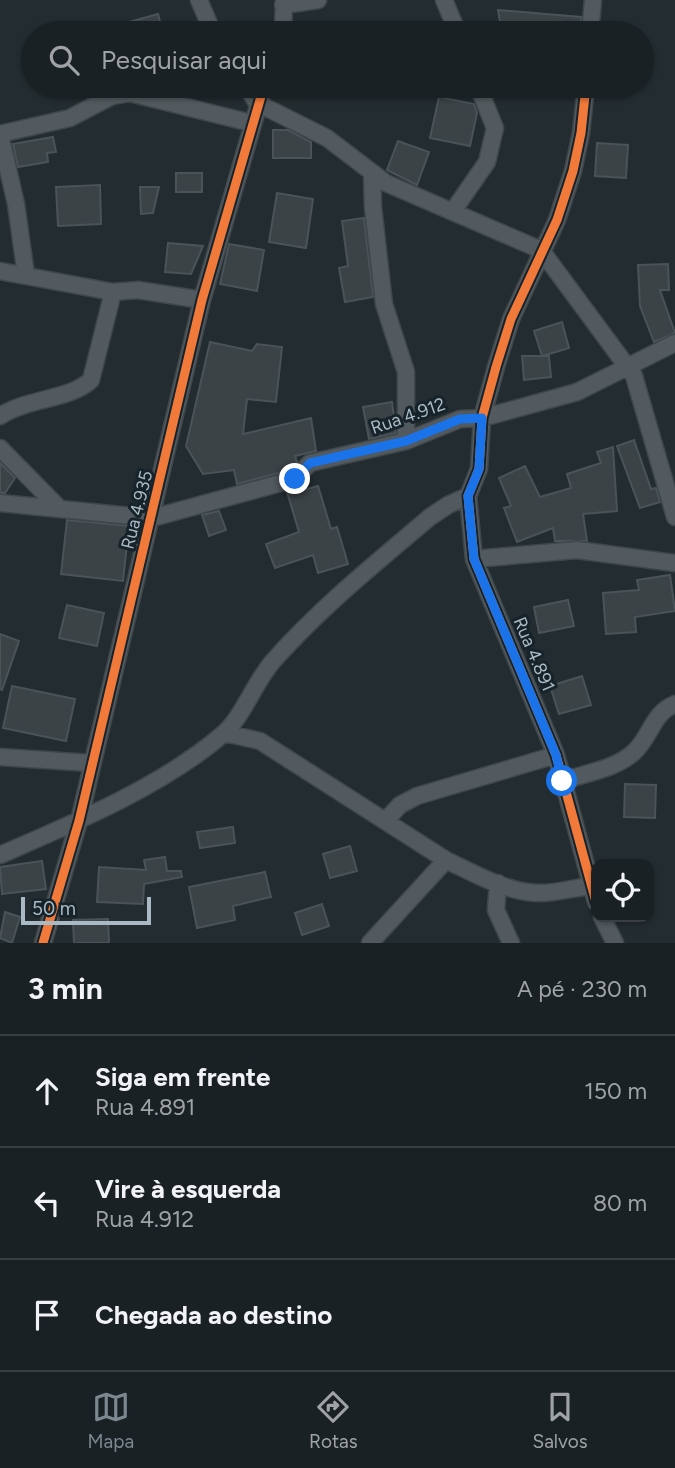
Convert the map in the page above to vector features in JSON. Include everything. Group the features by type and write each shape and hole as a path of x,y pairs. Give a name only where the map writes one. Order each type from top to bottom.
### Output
{"street":[{"path":"199,0 208,21"},
{"path":"283,21 283,2 318,0"},
{"path":"444,0 453,21"},
{"path":"591,21 593,0"},
{"path":"26,275 16,204 0,134 70,118 108,98"},
{"path":"150,98 251,123"},
{"path":"254,98 257,103 327,138 386,183 541,250 634,376 675,517"},
{"name":"Rua 4.935","path":"43,943 79,821 202,300 259,98"},
{"path":"453,211 487,162 495,128 483,98"},
{"name":"Rua 4.891","path":"585,98 582,133 573,171 557,220 511,319 482,418 479,469 468,496 474,559 556,755 590,886"},
{"path":"372,173 373,207 384,304 406,372 406,441"},
{"path":"0,271 113,292 138,290 202,300"},
{"path":"0,416 21,404 76,388 91,380 113,292"},
{"name":"Rua 4.912","path":"152,518 295,479 310,463 406,441 460,419 482,418 576,392 675,343"},
{"path":"0,449 60,509"},
{"path":"0,855 79,821 179,766 225,733 265,669 306,625 430,517 468,496"},
{"path":"0,503 152,518"},
{"path":"474,559 578,550 675,563"},
{"path":"562,781 621,761 645,741 657,714 675,704"},
{"path":"225,733 260,741 446,860 498,883 540,893 590,886"},
{"path":"386,820 400,805 417,796 556,755"},
{"path":"0,757 91,763"},
{"path":"370,943 446,860"},
{"path":"498,883 496,910 511,943"},
{"path":"604,922 615,943"}],"building":[{"path":"498,10 581,17 581,21 500,21"},
{"path":"158,14 160,21 133,21"},
{"path":"439,98 474,104 477,113 470,146 430,138"},
{"path":"273,130 288,130 311,142 311,158 273,158"},
{"path":"53,137 56,152 47,153 48,162 18,167 13,144"},
{"path":"398,141 429,152 417,185 387,170"},
{"path":"597,143 628,145 626,178 595,176"},
{"path":"176,173 202,173 202,192 176,192"},
{"path":"100,185 101,224 58,226 56,187"},
{"path":"140,187 159,187 153,213 141,214"},
{"path":"277,193 313,199 306,248 269,242"},
{"path":"364,218 373,297 345,302 339,268 348,266 342,221"},
{"path":"168,243 203,246 191,274 165,272"},
{"path":"229,244 264,250 257,291 220,284"},
{"path":"668,264 669,290 660,290 675,333 654,342 640,306 638,265"},
{"path":"562,322 569,348 542,356 534,331"},
{"path":"210,342 252,351 257,344 282,347 276,402 247,399 243,434 311,418 316,451 295,456 297,462 289,470 237,484 234,470 203,474 186,446"},
{"path":"522,356 549,356 551,377 524,380"},
{"path":"392,402 396,433 369,439 363,407"},
{"path":"634,440 651,489 656,488 660,502 640,508 617,446"},
{"path":"613,447 617,511 583,514 587,541 555,541 553,528 517,542 504,508 511,506 499,478 525,466 540,497 571,488 567,474 601,463 597,452"},
{"path":"0,463 15,478 5,493 0,493"},
{"path":"303,486 304,490 318,486 331,529 337,527 348,564 318,573 313,555 275,568 266,544 299,532 287,492"},
{"path":"219,511 226,530 209,536 202,515"},
{"path":"67,520 129,526 123,581 61,574"},
{"path":"670,575 675,611 635,617 636,632 606,634 603,593 639,590 637,580"},
{"path":"568,600 574,626 539,633 534,607"},
{"path":"67,605 104,613 97,646 59,638"},
{"path":"0,634 19,641 2,690 0,689"},
{"path":"582,676 591,705 559,714 550,686"},
{"path":"12,686 75,699 66,741 3,728"},
{"path":"625,784 656,785 655,818 624,817"},
{"path":"233,827 235,843 200,848 197,832"},
{"path":"350,846 357,871 330,878 323,854"},
{"path":"165,857 167,871 181,871 182,877 144,884 143,904 97,902 99,867 146,870 144,860"},
{"path":"42,861 46,889 2,894 0,867"},
{"path":"265,872 271,897 233,906 235,920 197,928 189,887"},
{"path":"322,904 329,926 302,935 295,913"},
{"path":"5,912 20,917 12,943 0,938"},
{"path":"108,919 109,943 74,943 73,920"}],"cycle path":[{"path":"43,943 79,821 202,300 261,98"},
{"path":"585,98 573,171 557,220 511,319 496,367 482,418 479,469 468,496 474,559 556,755 591,884"}],"route":[{"path":"295,479 310,463 406,441 460,419 482,418 479,469 468,496 474,559 556,755 562,781"}]}
